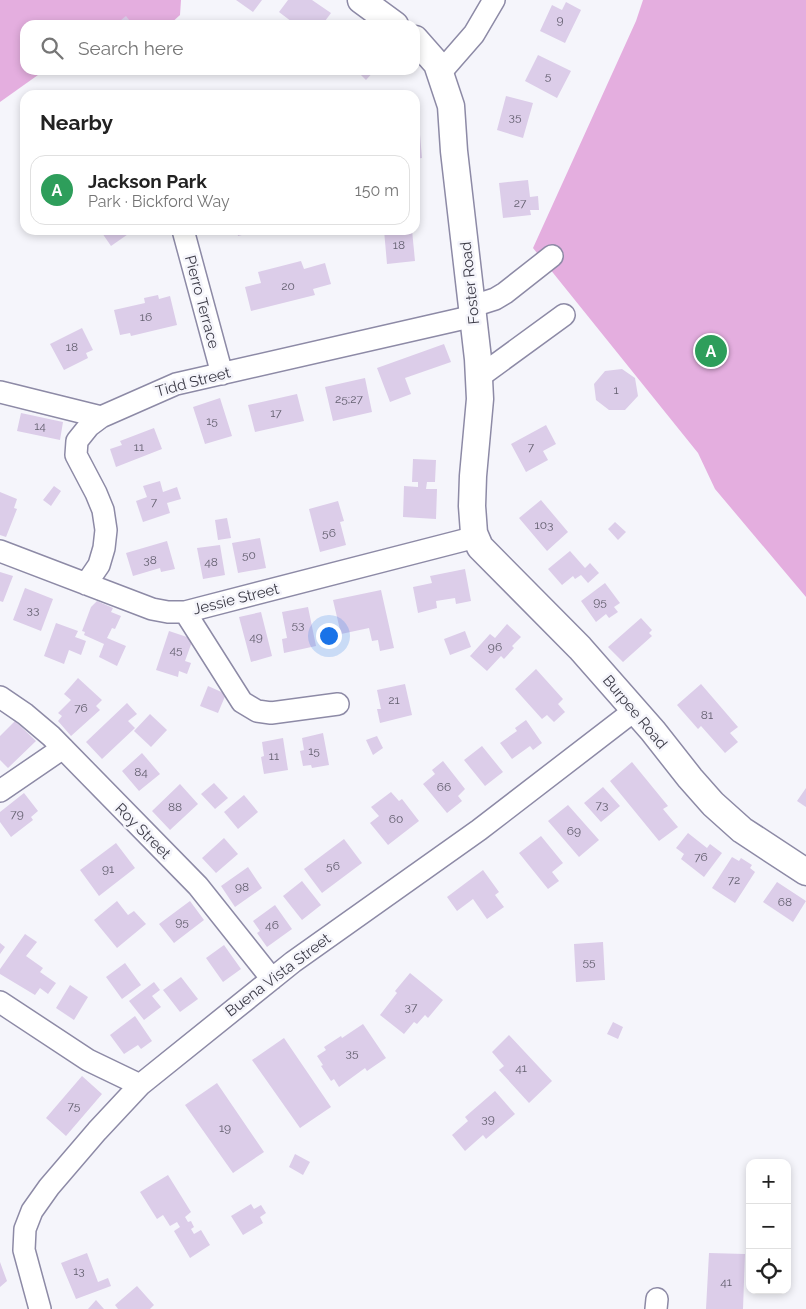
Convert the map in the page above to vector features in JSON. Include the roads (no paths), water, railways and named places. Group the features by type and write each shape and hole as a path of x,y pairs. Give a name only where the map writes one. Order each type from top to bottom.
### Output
{"street":[{"path":"361,0 388,20"},
{"path":"440,73 474,34 494,0"},
{"name":"Foster Road","path":"420,45 437,64 451,106 454,151 480,377 480,399 472,476 472,506 476,537"},
{"name":"Pierro Terrace","path":"184,235 222,374"},
{"name":"Tidd Street","path":"86,584 99,565 104,548 106,530 103,510 76,455 77,441 89,426 100,417 176,384 473,311 505,293 552,256"},
{"path":"480,377 564,315"},
{"path":"0,392 100,417"},
{"name":"Jessie Street","path":"0,551 152,609 168,612 185,612 476,537"},
{"name":"Burpee Road","path":"476,537 480,547 580,648 635,710 690,778 720,810 742,830 806,872"},
{"path":"185,612 242,702 257,711 270,713 338,704"},
{"name":"Roy Street","path":"0,697 26,714 63,748 198,886 272,979"},
{"name":"Buena Vista Street","path":"40,1309 24,1250 25,1229 32,1211 49,1187 97,1131 140,1085 272,979 479,830 635,710"},
{"path":"0,791 63,748"},
{"path":"0,1002 88,1060 140,1085"}],"place":[{"name":"Jackson Park","path":"711,351"}]}
